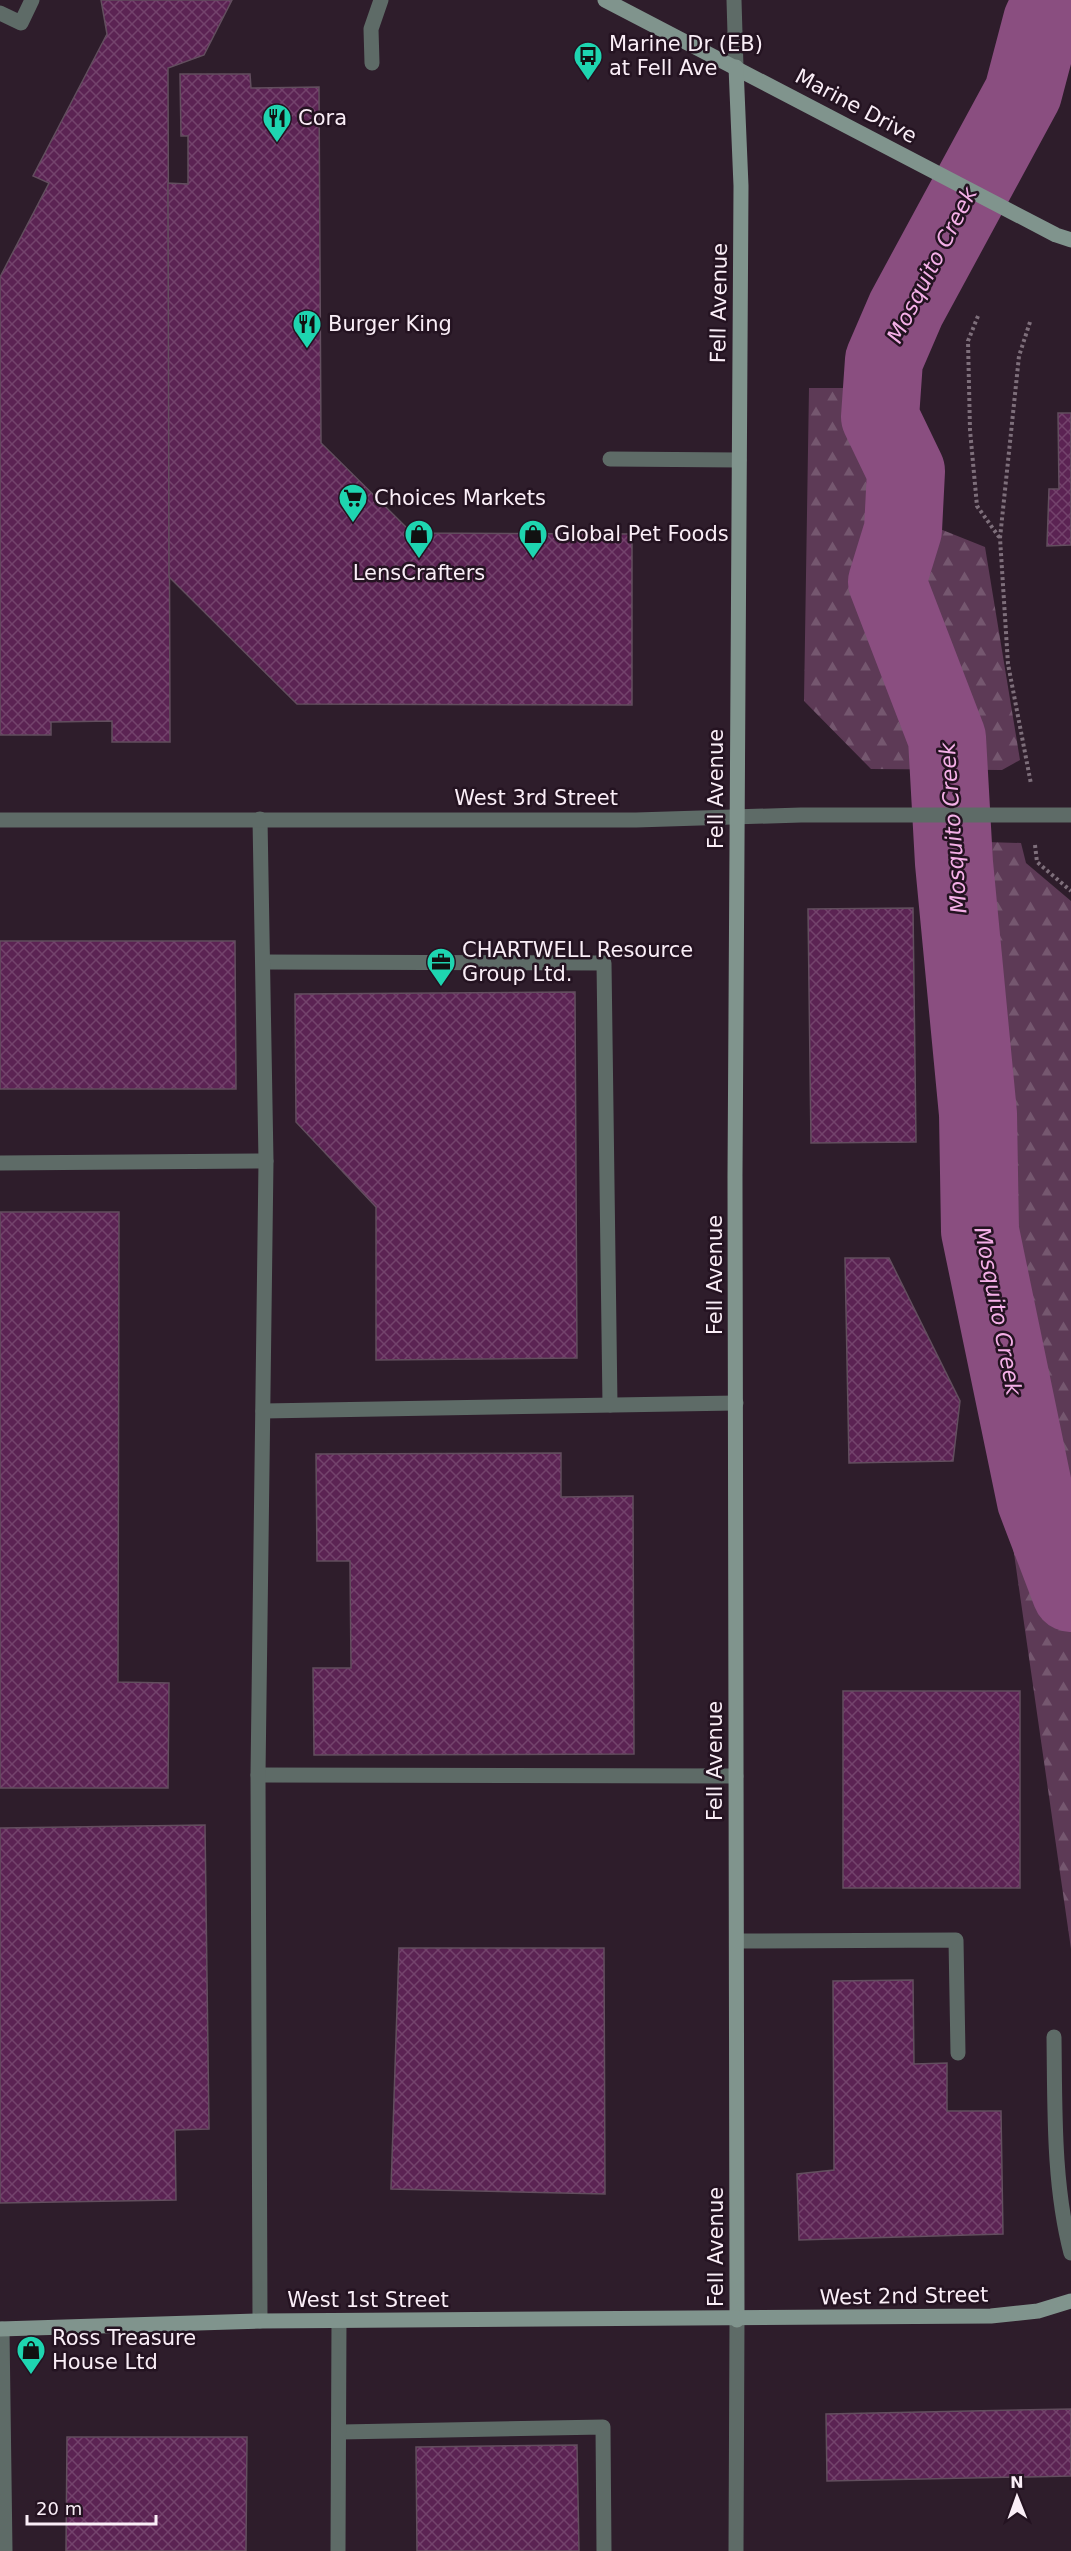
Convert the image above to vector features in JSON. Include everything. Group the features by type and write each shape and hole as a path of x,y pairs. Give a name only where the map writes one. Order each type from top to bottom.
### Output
{"main road":[{"name":"Marine Drive","path":"605,0 1056,235 1071,240"},
{"name":"Fell Avenue","path":"736,67 741,186 737,817 737,2320"},
{"name":"Marine Drive","path":"1056,235 1071,252"},
{"name":"West 2nd Street","path":"737,2320 991,2316 1038,2311 1071,2301"},
{"name":"West 1st Street","path":"1,2329 260,2321 737,2320"}],"street":[{"path":"0,13 21,23 32,0"},
{"path":"372,63 371,29 381,0"},
{"name":"Fell Avenue","path":"734,0 736,67"},
{"path":"610,459 739,460"},
{"name":"West 3rd Street","path":"0,820 636,820 877,814 1071,815"},
{"path":"260,2321 258,1775 266,1161 261,819"},
{"path":"262,962 604,963 609,1405"},
{"path":"0,1163 266,1161"},
{"path":"263,1411 736,1403"},
{"path":"258,1775 736,1776"},
{"path":"737,1941 956,1940 958,2053"},
{"path":"1054,2037 1055,2121 1066,2234 1071,2253"},
{"name":"Fell Avenue","path":"736,2551 737,2320"},
{"path":"339,2321 341,2432 339,2551"},
{"path":"1,2329 5,2551"},
{"path":"341,2432 603,2427 604,2551"}],"path":[{"path":"978,316 968,341 970,430 977,506 1000,538"},
{"path":"1030,322 1019,356 1000,538 1008,664 1032,788"},
{"path":"1034,839 1037,862 1071,891"}],"green space":[{"path":"809,388 892,388 895,511 985,547 1020,760 1002,770 871,769 804,701"},
{"path":"922,840 1021,843 1026,863 1071,901 1071,1949 961,1186"}],"building":[{"path":"101,0 232,0 204,55 168,68 170,742 112,742 112,721 51,722 51,735 0,735 0,277 49,183 33,176 107,34"},
{"path":"180,74 250,74 251,88 319,87 321,443 412,533 632,534 632,705 297,704 169,577 168,183 188,184 188,136 181,136"},
{"path":"1058,413 1071,413 1071,545 1047,546 1049,489 1059,489"},
{"path":"913,908 916,1142 811,1143 808,909"},
{"path":"0,941 235,941 236,1089 0,1089"},
{"path":"575,992 577,1358 376,1360 376,1207 296,1122 295,994"},
{"path":"0,1212 119,1212 118,1682 169,1683 168,1788 0,1788"},
{"path":"845,1258 889,1258 960,1401 953,1461 849,1463"},
{"path":"561,1453 561,1497 633,1496 634,1754 314,1755 313,1668 351,1668 350,1561 317,1561 316,1454"},
{"path":"843,1691 1020,1691 1020,1888 843,1888"},
{"path":"205,1825 209,2129 175,2130 176,2200 0,2203 0,1828"},
{"path":"399,1948 604,1948 605,2194 391,2189"},
{"path":"913,1980 914,2064 947,2063 947,2111 1001,2111 1003,2234 799,2240 797,2174 834,2170 833,1981"},
{"path":"1071,2409 1071,2476 827,2481 826,2414"},
{"path":"67,2437 247,2437 246,2551 66,2551"},
{"path":"577,2445 579,2551 417,2551 416,2447"}],"waterway":[{"name":"Mosquito Creek","path":"1052,0 1042,21 1023,93 906,309 884,360 880,417 906,471 903,530 887,582 947,738 954,863 978,1114 980,1231 1036,1501 1071,1593"}],"place":[{"name":"Marine Dr (EB) at Fell Ave","path":"588,82"},
{"name":"Cora","path":"277,144"},
{"name":"Burger King","path":"307,350"},
{"name":"Choices Markets","path":"353,524"},
{"name":"LensCrafters","path":"419,560"},
{"name":"Global Pet Foods","path":"533,560"},
{"name":"CHARTWELL Resource Group Ltd.","path":"441,988"},
{"name":"Ross Treasure House Ltd","path":"31,2376"}]}
